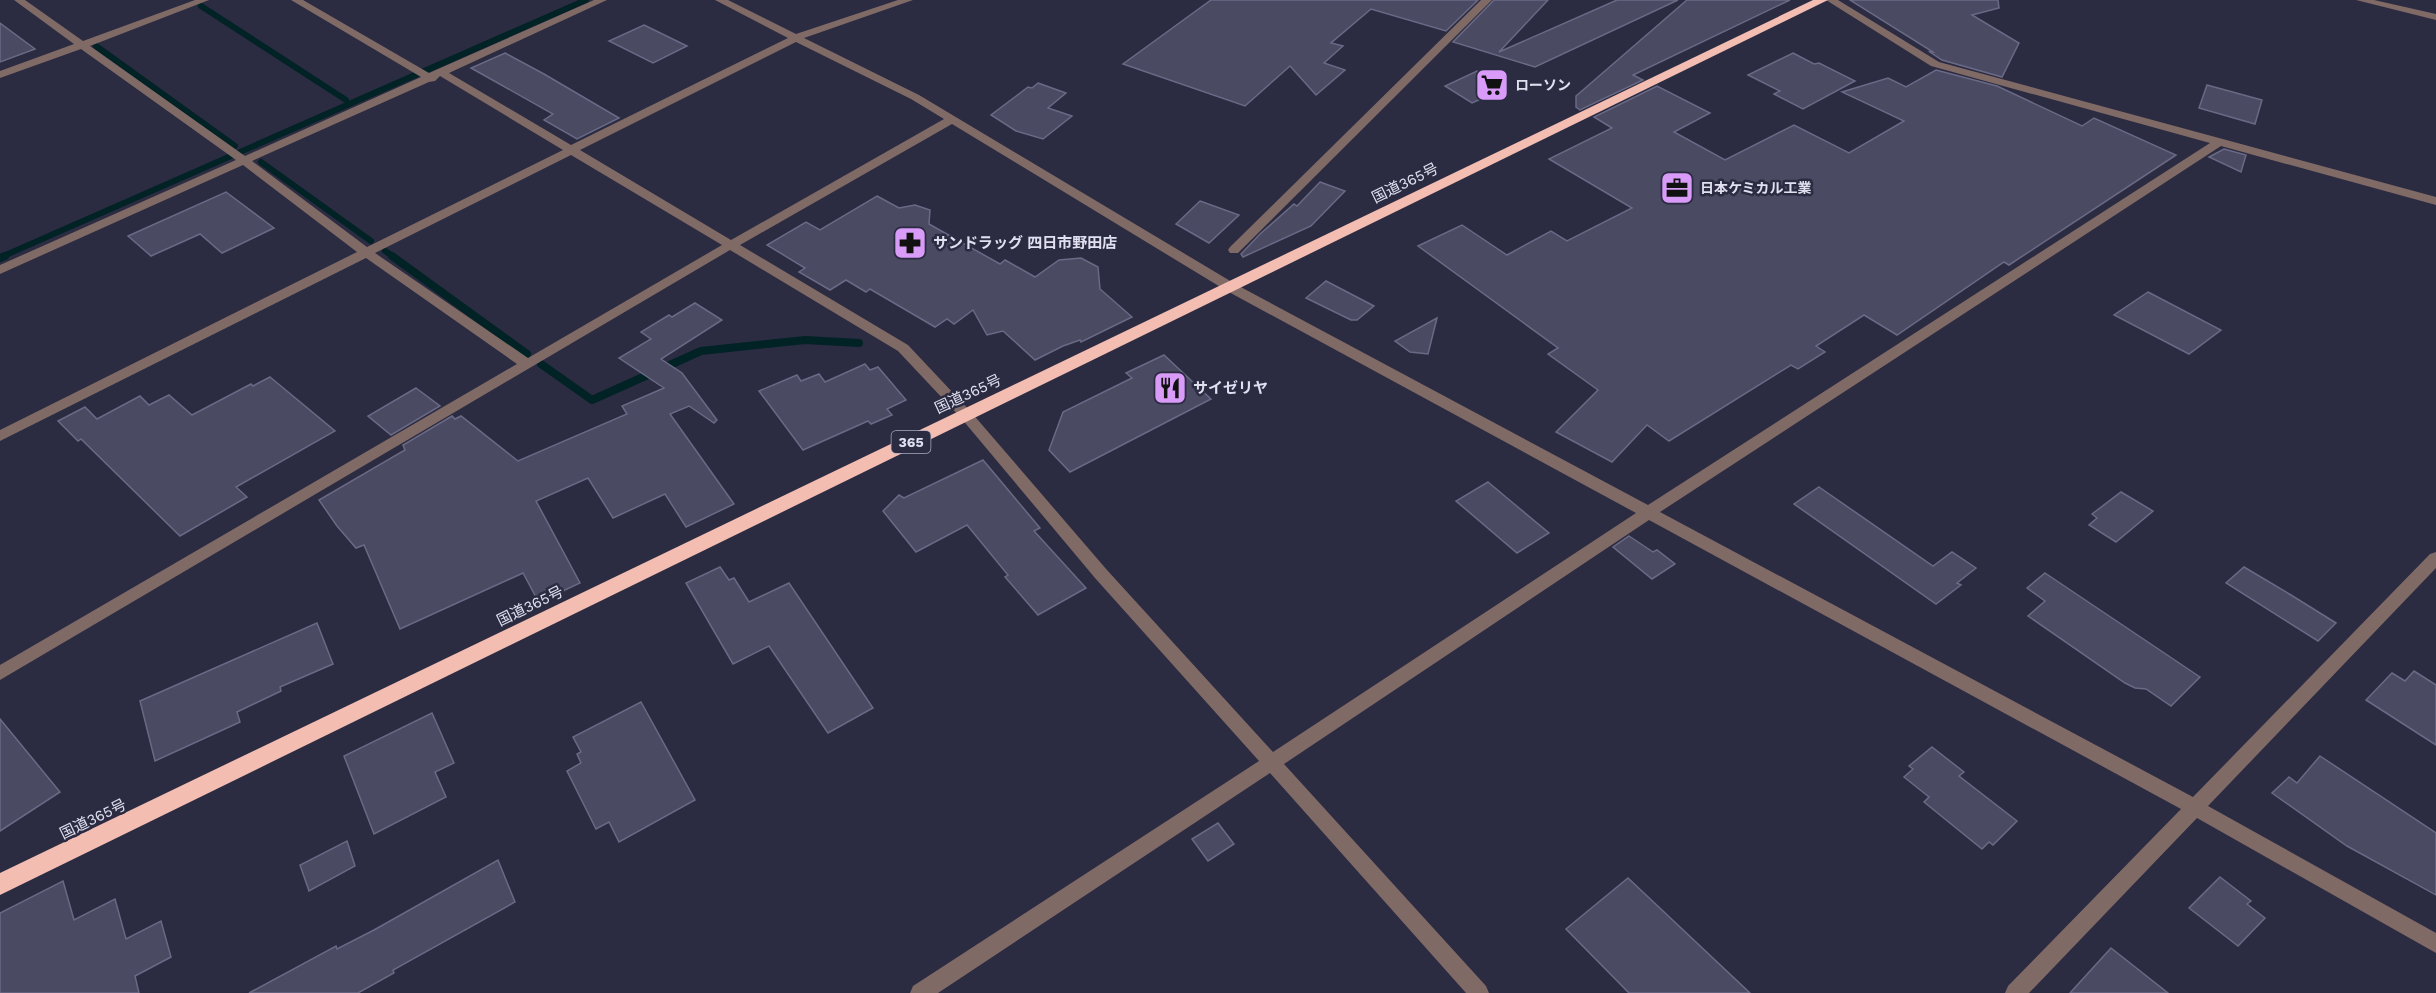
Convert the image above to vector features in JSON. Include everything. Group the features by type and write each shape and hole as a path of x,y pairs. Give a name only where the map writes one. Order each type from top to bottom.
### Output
{"highway":[{"name":"国道365号","path":"0,884 1822,0"}],"street":[{"path":"19,0 365,252 526,364"},
{"path":"0,75 204,0"},
{"path":"296,0 430,78"},
{"path":"0,270 602,0"},
{"path":"720,0 797,37 952,119 1232,288 2196,808 2436,944"},
{"path":"0,436 797,37 908,0"},
{"path":"1234,250 1487,0"},
{"path":"1832,0 1935,64 2436,201"},
{"path":"2361,0 2436,17"},
{"path":"442,73 903,348 966,415 1101,574 1479,993"},
{"path":"0,673 526,364 952,119"},
{"path":"920,993 1271,764 1649,512 2219,142"},
{"path":"2015,993 2436,558"}],"building":[{"path":"1211,0 1478,0 1446,31 1371,9 1331,43 1343,46 1324,63 1345,70 1316,95 1290,66 1245,106 1123,64"},
{"path":"1494,0 1548,0 1499,52 1617,0 1678,0 1535,67 1453,42"},
{"path":"1687,0 1790,0 1633,75 1643,80 1580,110 1576,107 1576,96"},
{"path":"1850,0 1998,0 1999,8 1972,15 2019,43 2002,77 1942,60"},
{"path":"0,23 35,49 0,62"},
{"path":"644,25 687,46 653,63 609,41"},
{"path":"505,53 619,118 577,139 544,120 553,114 471,68"},
{"path":"1793,53 1855,81 1803,109 1774,94 1780,91 1748,75"},
{"path":"1936,70 1997,86 2082,126 2094,118 2176,155 2009,265 2004,262 1897,335 1864,315 1816,346 1825,352 1798,369 1791,365 1669,441 1647,425 1612,462 1556,432 1598,390 1548,354 1558,348 1418,246 1462,225 1507,255 1551,231 1567,241 1632,208 1549,159 1612,128 1594,117 1657,86 1710,113 1674,132 1725,160 1794,125 1849,153 1904,121 1842,92 1888,78 1906,87"},
{"path":"1477,71 1506,88 1472,103 1445,86"},
{"path":"1038,83 1066,93 1048,108 1072,116 1043,139 1016,131 991,115 1028,87 1032,88"},
{"path":"2207,85 2262,100 2255,124 2199,108"},
{"path":"2224,149 2246,155 2241,172 2209,157"},
{"path":"1320,182 1345,191 1311,226 1243,257 1241,254 1260,234 1294,204 1297,206"},
{"path":"226,192 274,228 222,253 200,234 151,256 128,236"},
{"path":"877,196 899,208 915,205 930,210 929,224 1000,264 1005,260 1035,277 1059,260 1081,258 1098,267 1100,289 1132,317 1081,342 1080,340 1063,346 1035,360 1003,331 987,335 973,310 954,324 947,319 935,327 870,289 866,292 846,280 830,290 799,272 805,268 767,245 806,222 820,230"},
{"path":"1200,201 1239,215 1209,243 1176,224"},
{"path":"1326,281 1374,306 1357,320 1351,320 1306,298"},
{"path":"2148,292 2221,330 2189,354 2114,315"},
{"path":"695,303 722,320 661,359 682,373 717,420 714,423 689,406 670,414 734,504 686,527 665,494 613,518 588,478 536,501 580,583 546,599 544,596 537,599 523,573 400,629 364,545 356,548 319,500 405,450 403,445 452,416 455,419 461,416 518,461 627,414 622,406 664,388 619,358 651,339 641,332"},
{"path":"1437,318 1428,354 1410,352 1395,341"},
{"path":"1164,355 1211,399 1070,472 1049,450 1063,412 1132,378 1126,373"},
{"path":"865,364 870,370 878,367 906,400 887,409 892,415 871,424 868,421 803,450 759,391 797,375 801,381 819,374 825,382"},
{"path":"270,377 335,431 236,487 247,497 180,536 81,439 78,441 58,421 85,407 97,419 140,396 149,405 169,395 192,415 251,384 253,386"},
{"path":"416,388 440,406 391,435 368,416"},
{"path":"983,460 1040,528 1034,531 1086,588 1038,615 1005,577 1008,575 967,525 916,552 883,511 899,495 904,498"},
{"path":"1488,482 1549,533 1517,553 1456,501"},
{"path":"1819,487 1933,566 1952,552 1976,568 1957,583 1961,585 1936,604 1794,504"},
{"path":"2121,492 2153,511 2116,542 2089,525 2097,518 2092,514"},
{"path":"1629,536 1653,552 1657,550 1675,564 1652,579 1613,547"},
{"path":"720,567 729,580 734,578 749,602 789,583 873,708 828,733 769,646 733,664 686,583"},
{"path":"2244,567 2336,623 2318,641 2226,583"},
{"path":"2045,573 2200,677 2171,706 2146,689 2135,688 2125,683 2028,616 2045,601 2027,588"},
{"path":"317,623 333,664 280,687 281,691 237,712 240,722 155,761 140,701"},
{"path":"2414,671 2436,685 2436,745 2366,700 2392,673 2405,681"},
{"path":"641,702 695,800 619,842 609,822 596,829 567,771 581,763 577,754 581,752 573,737"},
{"path":"432,713 454,763 435,772 446,797 374,834 344,756"},
{"path":"0,719 60,792 0,831"},
{"path":"1932,747 1964,772 1959,776 2017,821 1993,845 1989,842 1982,849 1924,802 1929,797 1904,777 1913,769 1909,766"},
{"path":"2320,756 2436,833 2436,895 2347,846 2272,793 2289,777 2297,783"},
{"path":"1218,823 1234,844 1208,861 1192,839"},
{"path":"347,841 355,866 309,891 300,865"},
{"path":"498,860 515,902 393,970 394,973 358,993 249,993 336,946 337,949 374,930"},
{"path":"2220,877 2251,901 2247,904 2265,918 2238,946 2189,908"},
{"path":"1628,878 1750,993 1629,993 1566,929"},
{"path":"63,881 74,920 115,899 126,939 161,921 171,957 135,976 139,993 0,993 0,913"},
{"path":"2111,948 2168,993 2070,993"}],"waterway":[{"path":"1,257 586,0"},
{"path":"201,6 346,100"},
{"path":"96,46 235,146"},
{"path":"261,162 371,241"},
{"path":"385,251 394,257"},
{"path":"0,258 5,256"},
{"path":"392,256 527,354"},
{"path":"541,364 592,400 701,351 805,340 859,343"}],"place":[{"name":"ローソン","path":"1492,85"},
{"name":"日本ケミカル工業","path":"1677,188"},
{"name":"サンドラッグ 四日市野田店","path":"910,243"},
{"name":"サイゼリヤ","path":"1170,388"}]}
